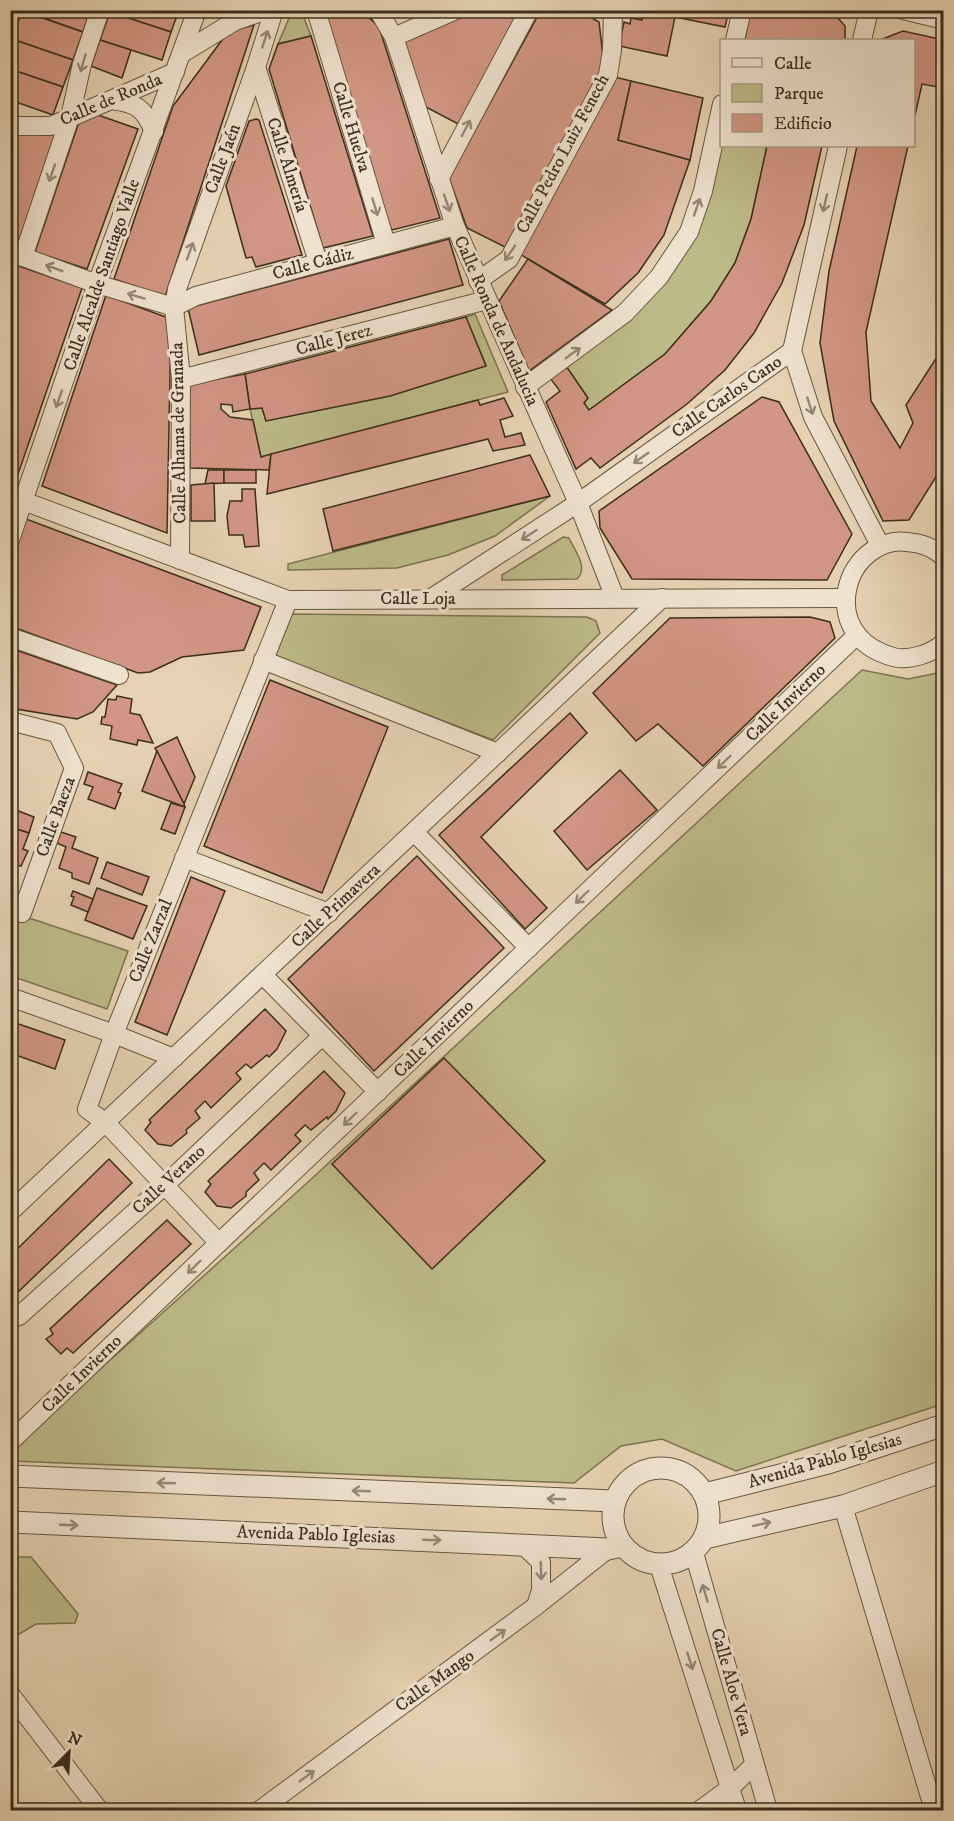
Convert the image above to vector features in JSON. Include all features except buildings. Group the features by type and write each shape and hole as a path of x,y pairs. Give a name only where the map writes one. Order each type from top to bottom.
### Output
{"street":[{"path":"100,10 82,64 70,117 17,254 98,284 174,307"},
{"name":"Calle Alcalde Santiago Valle","path":"10,540 17,498 98,284 197,10"},
{"path":"182,54 235,21 267,10"},
{"name":"Calle Jaén","path":"174,307 177,289 256,68 274,10"},
{"name":"Calle Huelva","path":"316,10 386,244"},
{"path":"378,10 394,37 435,15 456,10"},
{"path":"439,179 529,10"},
{"name":"Calle Pedro Luiz Fenech","path":"478,281 508,258 608,75 612,50 613,10"},
{"path":"735,39 742,10"},
{"path":"862,39 869,10"},
{"path":"903,10 944,20"},
{"name":"Calle Ronda de Andalucia","path":"394,37 455,226 578,503 615,598"},
{"name":"Calle Almería","path":"256,68 318,262"},
{"name":"Calle de Ronda","path":"10,126 51,126 175,72"},
{"path":"111,100 129,102 138,107 147,116 154,131"},
{"path":"525,387 625,313 659,277 689,232 703,191 720,113"},
{"name":"Calle Carlos Cano","path":"430,599 578,503 792,351 838,147"},
{"name":"Calle Cádiz","path":"174,307 196,296 455,226"},
{"name":"Calle Jerez","path":"181,379 487,300"},
{"name":"Calle Alhama de Granada","path":"174,307 181,379 180,560"},
{"path":"792,351 813,417 880,545"},
{"name":"Calle Loja","path":"17,498 288,600 845,598"},
{"path":"941,548 918,542 899,541 880,545 862,558 850,576 845,598 848,617 857,635 874,650 896,658 919,656 939,647 944,642"},
{"name":"Calle Primavera","path":"10,1212 662,598"},
{"name":"Calle Zarzal","path":"219,1243 106,1123 87,1109 114,1034 288,600"},
{"name":"Calle Invierno","path":"10,1442 857,635"},
{"path":"10,637 119,675"},
{"path":"263,660 498,753"},
{"name":"Calle Baeza","path":"10,721 57,733 74,768 22,913"},
{"path":"414,832 529,948"},
{"path":"184,858 329,913"},
{"path":"263,975 378,1092"},
{"path":"10,998 114,1034 174,1058"},
{"name":"Calle Verano","path":"10,1319 19,1316 165,1185 322,1036"},
{"name":"Avenida Pablo Iglesias","path":"705,1494 828,1463 944,1425"},
{"path":"699,1545 710,1516 705,1494 693,1479 676,1470 657,1467 638,1473 623,1484 614,1501 615,1548 639,1560 659,1565 678,1562 699,1545 843,1506 944,1471"},
{"path":"10,1476 614,1501"},
{"path":"843,1506 934,1810"},
{"name":"Avenida Pablo Iglesias","path":"10,1522 615,1548"},
{"path":"522,1544 541,1562 541,1590 536,1606"},
{"name":"Calle Aloe Vera","path":"699,1545 754,1765 768,1810"},
{"name":"Calle Mango","path":"260,1810 615,1548"},
{"name":"Calle Aloe Vera","path":"659,1565 737,1810"},
{"path":"10,1694 99,1810"},
{"path":"700,1810 730,1788 754,1765"}],"green space":[{"path":"302,13 311,36 278,44 290,16"},
{"path":"722,147 767,147 751,219 735,263 711,301 665,354 589,410 584,403 588,398 566,366 657,291"},
{"path":"475,314 508,392 261,457 250,409 262,408 266,421 390,396 486,365 466,317"},
{"path":"550,496 495,536 448,555 397,568 288,570 288,564"},
{"path":"563,537 569,538 580,559 582,570 577,579 502,580 502,575"},
{"path":"291,614 587,617 596,621 600,633 493,740 275,656"},
{"path":"862,670 908,679 943,672 943,1404 736,1471 662,1439 621,1446 574,1483 11,1461 10,1450 307,1183"},
{"path":"11,912 128,951 107,1009 11,976"},
{"path":"11,1557 31,1557 78,1614 75,1623 36,1624 11,1639"}]}
